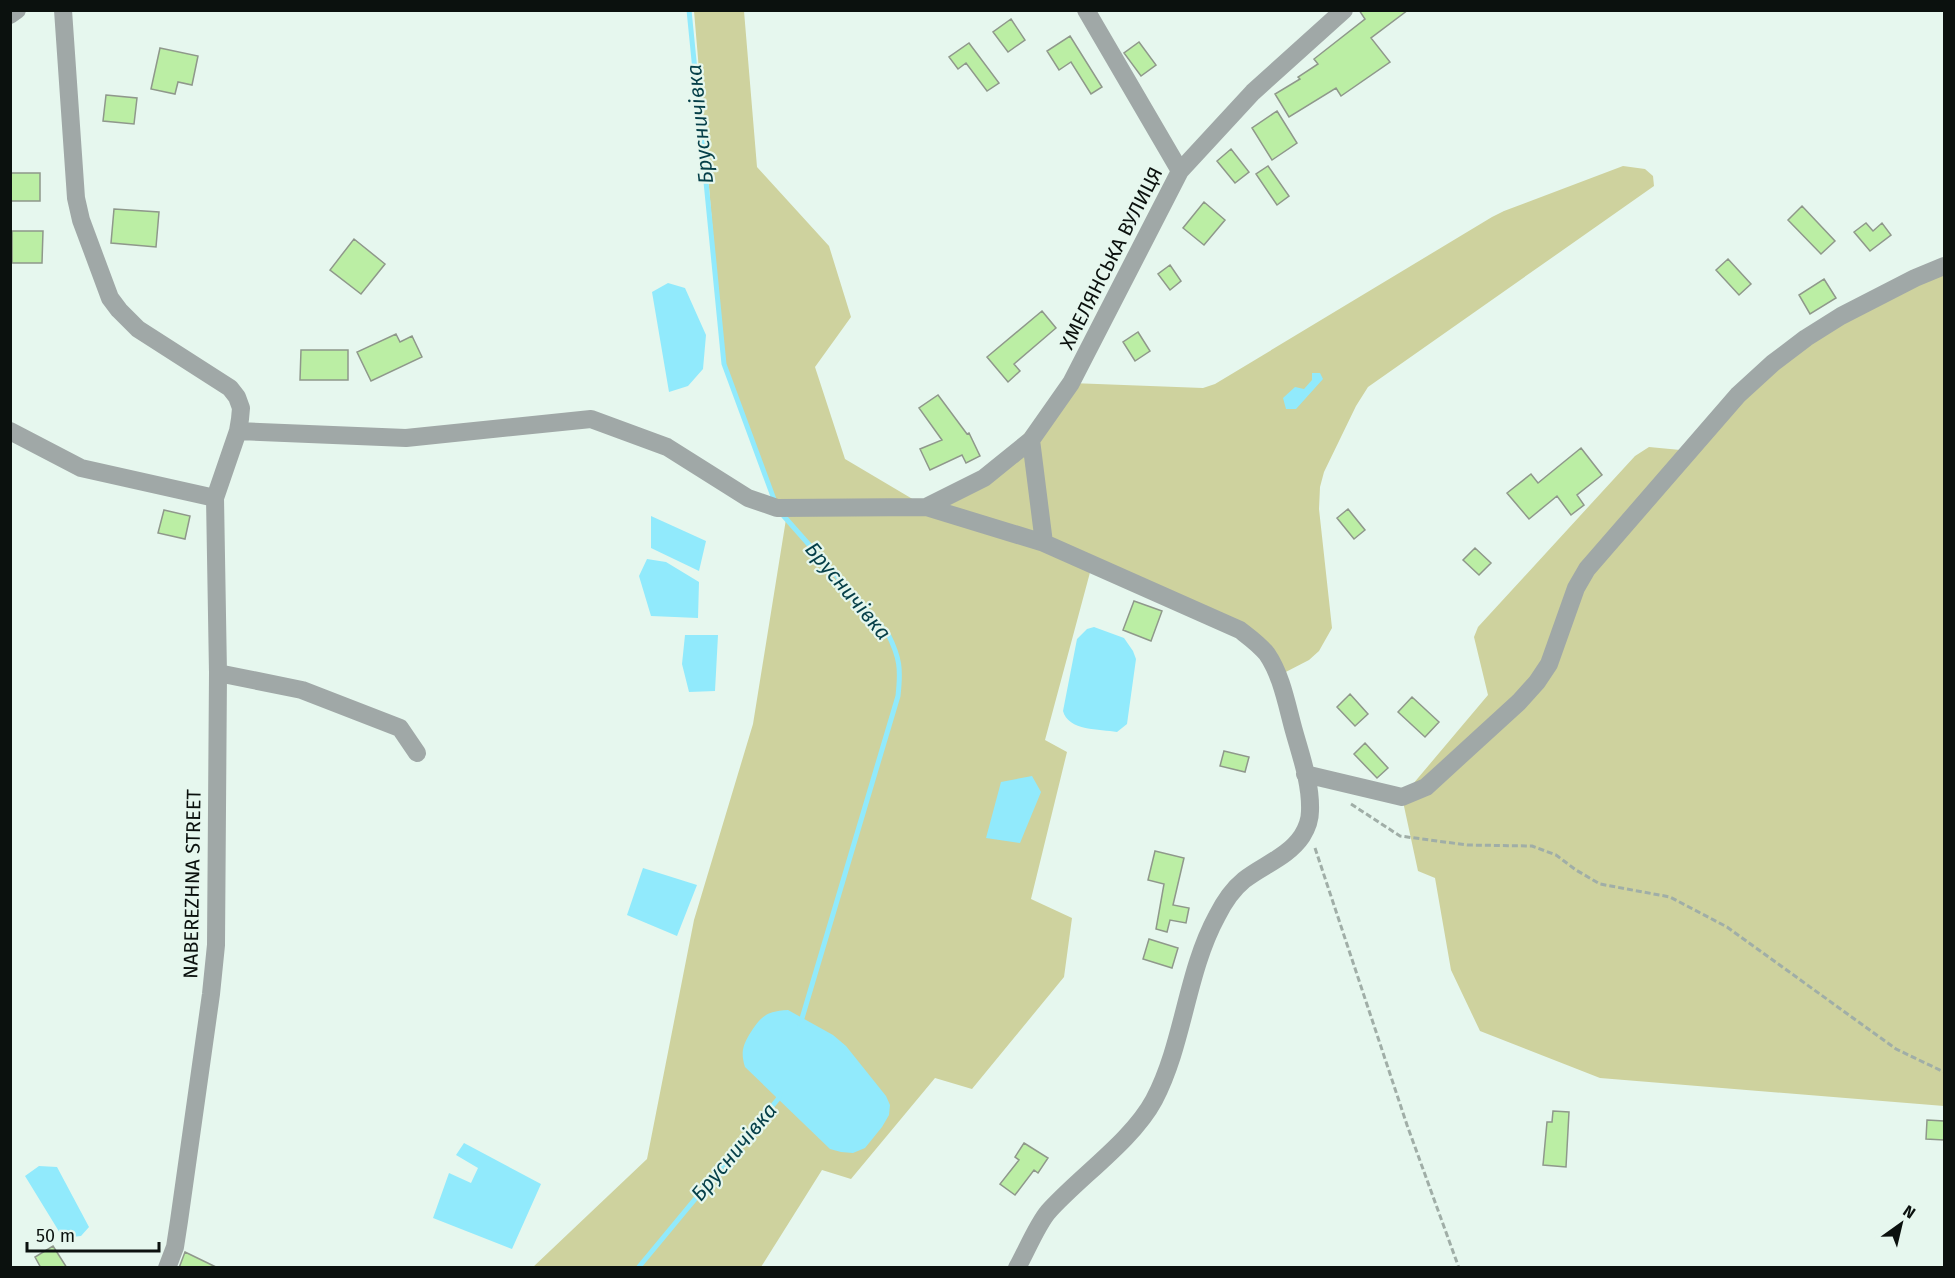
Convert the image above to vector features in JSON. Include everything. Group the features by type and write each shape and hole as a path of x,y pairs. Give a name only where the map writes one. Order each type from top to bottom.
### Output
{"street":[{"path":"10,15 17,10"},
{"name":"NABEREZHNA STREET","path":"63,10 76,198 81,220 110,298 138,329 230,388 241,408 238,431 215,498 218,673 216,945 212,994 175,1247 167,1268"},
{"path":"1086,10 1180,171"},
{"name":"ХМЕЛЯНСЬКА ВУЛИЦЯ","path":"926,507 984,478 1031,440 1071,383 1180,171 1253,92 1344,10"},
{"path":"1305,774 1402,797 1426,787 1519,702 1537,682 1549,664 1576,588 1587,569 1738,395 1773,363 1815,333 1915,278 1944,266"},
{"path":"238,431 406,438 591,419 667,447 748,498 777,508 926,507 1044,543 1240,630 1267,654 1278,676 1305,774 1310,811 1308,826 1291,849 1243,881 1223,904 1205,941 1173,1052 1153,1102 1130,1132 1046,1213 1017,1268"},
{"path":"10,430 81,468 215,498"},
{"path":"1031,440 1044,543"},
{"path":"218,673 302,690 400,728 417,753"}],"path":[{"path":"1343,798 1400,836 1467,845 1532,846 1556,855 1600,884 1670,897 1727,927 1896,1049 1944,1072"},
{"path":"1308,826 1407,1125 1459,1268"}],"green space":[{"path":"694,11 744,11 757,167 829,246 851,317 815,367 845,459 926,507 984,478 1071,383 1203,388 1215,384 1504,211 1623,166 1645,169 1653,176 1654,186 1368,387 1356,406 1324,472 1320,487 1319,509 1332,628 1319,651 1309,660 1278,676 1254,641 1092,565 1045,740 1067,752 1031,899 1072,918 1064,977 972,1089 935,1078 851,1179 822,1170 761,1267 532,1268 647,1159 694,920 753,724 787,513 777,508 724,364"},
{"path":"1944,268 1944,1106 1600,1078 1480,1031 1451,970 1435,878 1418,871 1402,797 1488,695 1474,637 1478,627 1635,456 1649,447 1691,451 1773,363"}],"water":[{"path":"668,283 685,288 706,335 703,369 688,386 669,392 652,292"},
{"path":"1312,373 1320,373 1323,379 1296,409 1286,409 1283,398 1295,387 1304,389 1312,380"},
{"path":"651,516 706,541 699,571 651,548"},
{"path":"647,559 666,562 699,582 698,618 651,616 639,576"},
{"path":"1094,627 1124,638 1136,659 1127,724 1117,732 1078,726 1066,718 1063,711 1077,639 1087,629"},
{"path":"685,635 718,635 715,691 689,692 682,664"},
{"path":"1032,776 1041,792 1020,843 986,838 1001,782"},
{"path":"643,868 697,885 677,936 627,915"},
{"path":"788,1010 833,1035 846,1046 886,1096 890,1105 889,1115 865,1148 853,1153 830,1149 745,1067 744,1047 757,1024 764,1016"},
{"path":"464,1143 541,1184 512,1249 433,1218 449,1173 471,1183 478,1168 456,1155"},
{"path":"39,1166 57,1167 89,1227 81,1236 63,1238 25,1176"}],"building":[{"path":"1359,10 1408,10 1371,38 1390,62 1341,96 1336,88 1289,117 1275,94 1300,79 1298,77 1318,64 1314,59 1365,19"},
{"path":"1011,19 1025,40 1008,52 993,32"},
{"path":"1070,36 1102,87 1091,94 1071,62 1059,70 1047,51"},
{"path":"1139,42 1156,65 1141,76 1124,53"},
{"path":"969,43 999,83 987,91 966,63 958,69 949,57"},
{"path":"160,48 198,56 192,85 178,82 175,94 151,89"},
{"path":"106,95 137,98 134,124 103,121"},
{"path":"1277,111 1297,143 1272,160 1252,128"},
{"path":"1231,149 1249,172 1235,183 1217,161"},
{"path":"1268,166 1289,196 1277,205 1256,174"},
{"path":"10,173 40,173 40,201 10,201"},
{"path":"1204,202 1225,220 1204,245 1183,228"},
{"path":"1802,206 1835,241 1821,254 1788,220"},
{"path":"114,209 159,212 156,247 111,243"},
{"path":"1866,223 1873,231 1882,223 1891,235 1870,251 1854,232"},
{"path":"12,231 43,231 42,263 12,263"},
{"path":"354,239 385,264 361,294 330,270"},
{"path":"1728,259 1751,284 1739,295 1716,270"},
{"path":"1170,265 1181,281 1170,290 1158,274"},
{"path":"1824,279 1836,298 1810,314 1799,295"},
{"path":"1042,311 1056,328 1014,364 1020,371 1008,382 987,357"},
{"path":"1138,332 1150,351 1135,361 1123,342"},
{"path":"396,334 400,342 412,336 422,357 371,381 357,352"},
{"path":"301,350 348,350 348,380 300,380"},
{"path":"938,395 967,434 969,433 980,456 966,463 962,455 930,470 920,449 942,440 919,408"},
{"path":"1581,448 1602,475 1577,495 1584,505 1571,515 1557,496 1529,519 1507,493 1531,474 1538,483"},
{"path":"1348,509 1365,530 1354,539 1337,518"},
{"path":"164,510 190,516 185,539 158,533"},
{"path":"1475,548 1491,563 1479,575 1463,560"},
{"path":"1134,601 1162,611 1151,641 1123,630"},
{"path":"1350,694 1368,714 1355,726 1337,707"},
{"path":"1412,697 1439,722 1425,737 1398,712"},
{"path":"1365,743 1388,768 1377,778 1354,754"},
{"path":"1224,751 1249,757 1245,772 1220,766"},
{"path":"1155,851 1184,858 1173,905 1189,908 1186,923 1170,920 1167,932 1156,929 1164,884 1148,880"},
{"path":"1149,939 1178,948 1172,968 1143,959"},
{"path":"1553,1111 1569,1112 1566,1167 1543,1165 1547,1122 1552,1122"},
{"path":"1927,1120 1944,1121 1944,1140 1926,1139"},
{"path":"1024,1143 1048,1158 1038,1173 1034,1170 1015,1195 1000,1184 1019,1160 1015,1157"},
{"path":"53,1246 67,1268 41,1268 35,1257"},
{"path":"185,1252 218,1268 179,1268"}],"waterway":[{"name":"Брусничівка","path":"689,10 724,364 775,502"},
{"name":"Брусничівка","path":"781,513 888,634 895,650 899,671 898,696 800,1025"},
{"name":"Брусничівка","path":"638,1268 780,1094"}]}
